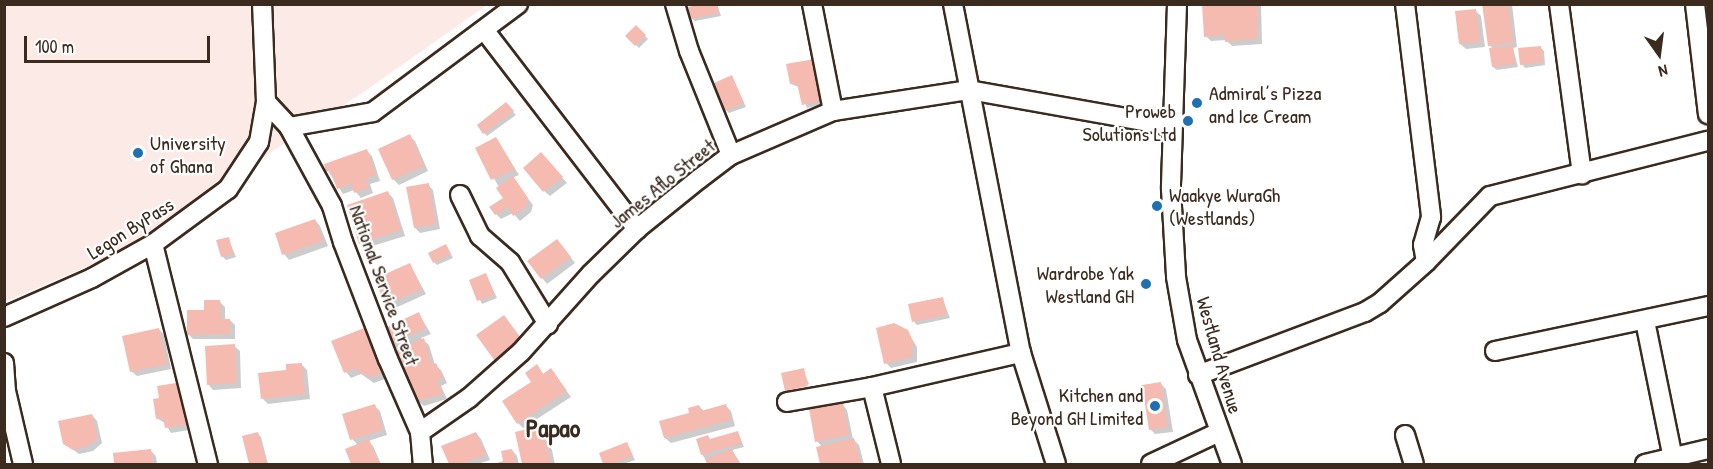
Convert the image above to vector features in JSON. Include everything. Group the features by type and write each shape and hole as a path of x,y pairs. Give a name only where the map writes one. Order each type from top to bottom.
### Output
{"street":[{"name":"Legon ByPass","path":"4,317 92,278 153,244 228,189 259,142 266,102 262,4"},
{"path":"289,127 373,112 485,31 518,4"},
{"path":"675,4 689,51 731,155"},
{"path":"812,4 832,111"},
{"path":"953,4 1022,353 1056,465"},
{"name":"Westland Avenue","path":"1177,4 1171,189 1176,277 1183,322 1198,375 1232,465"},
{"path":"1405,4 1431,217 1423,245 1426,262"},
{"path":"1558,4 1582,174"},
{"path":"1695,4 1708,114"},
{"path":"485,31 499,46 637,229"},
{"name":"James Aflo Street","path":"420,432 469,398 521,352 591,274 637,229 731,155 832,111 969,90 1172,126"},
{"name":"National Service Street","path":"266,102 289,127 332,206 343,242 388,358 420,432 423,465"},
{"path":"1198,375 1365,312 1380,303 1426,262 1459,225 1490,196 1708,141"},
{"path":"460,195 473,226 488,244 510,262 548,324"},
{"path":"1431,217 1459,225"},
{"path":"153,244 208,465"},
{"path":"1495,351 1708,306"},
{"path":"1645,321 1673,461"},
{"path":"787,402 872,387 1022,353"},
{"path":"4,363 5,391 24,465"},
{"path":"872,387 891,465"},
{"path":"1151,465 1219,432"},
{"path":"1405,435 1414,465"},
{"path":"1645,465 1673,461 1708,449"}],"shaded area":[{"name":"University of Ghana","path":"5,5 487,5 365,91 114,255 5,302"}],"building":[{"path":"717,4 719,13 690,19 688,7"},
{"path":"1202,4 1258,4 1257,39 1225,42 1225,35 1204,37"},
{"path":"1482,4 1508,4 1513,42 1488,46"},
{"path":"1476,9 1480,42 1459,44 1455,11"},
{"path":"636,25 646,35 635,46 625,36"},
{"path":"1513,45 1515,64 1492,67 1489,48"},
{"path":"1541,46 1543,62 1520,65 1518,48"},
{"path":"814,59 824,100 802,105 797,84 790,84 786,64"},
{"path":"732,75 744,103 725,111 714,83"},
{"path":"506,102 514,111 483,134 477,125"},
{"path":"410,134 424,166 392,180 378,149"},
{"path":"496,137 515,169 491,180 475,148"},
{"path":"367,149 376,175 366,179 369,188 354,193 351,184 337,189 330,170 326,172 324,164"},
{"path":"541,152 563,177 543,192 523,168"},
{"path":"513,176 528,198 526,207 513,216 508,207 495,215 489,207 503,198 496,188"},
{"path":"429,183 436,224 414,228 406,187"},
{"path":"388,191 401,230 359,244 347,205"},
{"path":"315,219 323,241 282,255 275,233"},
{"path":"229,237 233,254 221,257 216,240"},
{"path":"557,239 571,257 541,279 527,261"},
{"path":"446,244 451,254 433,263 428,253"},
{"path":"410,263 422,289 386,305 374,279"},
{"path":"486,273 495,295 477,301 469,280"},
{"path":"943,297 947,315 912,322 908,304"},
{"path":"204,300 220,300 221,319 230,319 230,334 187,335 187,310 204,310"},
{"path":"419,312 426,328 390,345 383,329"},
{"path":"504,315 523,341 495,361 476,335"},
{"path":"894,323 908,330 913,341 912,357 884,364 876,328"},
{"path":"367,327 385,372 368,378 365,372 359,375 357,368 344,373 331,341"},
{"path":"159,328 167,364 130,372 122,336"},
{"path":"424,338 432,365 436,363 443,378 437,380 443,394 417,401 395,351"},
{"path":"235,344 237,383 207,385 205,346"},
{"path":"302,363 305,394 261,399 258,373 286,370 286,364"},
{"path":"537,364 543,374 551,368 567,391 517,424 502,401 531,382 525,373"},
{"path":"804,368 808,386 785,391 781,373"},
{"path":"182,382 190,424 165,428 163,418 156,419 153,399 159,398 157,386"},
{"path":"1161,382 1168,427 1149,430 1142,385"},
{"path":"843,403 849,435 815,442 809,409"},
{"path":"375,404 383,430 350,440 342,414"},
{"path":"726,404 731,420 664,438 659,421 689,413 688,408 699,405 701,411"},
{"path":"92,414 98,438 88,446 73,450 63,444 58,421"},
{"path":"540,426 551,461 548,464 522,464 515,432"},
{"path":"738,431 742,443 701,455 696,439 708,435 710,439"},
{"path":"258,432 267,464 249,464 242,436"},
{"path":"476,432 486,455 460,464 449,464 441,446"},
{"path":"854,438 861,464 820,464 816,447"},
{"path":"369,439 379,464 351,464 345,449"},
{"path":"627,442 633,456 612,464 603,464 599,453"},
{"path":"151,449 153,464 114,464 113,453"},
{"path":"512,449 516,464 493,464 503,461 501,451"},
{"path":"732,449 739,464 707,464 705,459"}],"place":[{"name":"Admiral’s Pizza and Ice Cream","path":"1197,103"},
{"name":"Proweb Solutions Ltd","path":"1188,121"},
{"name":"University of Ghana","path":"138,153"},
{"name":"Waakye WuraGh (Westlands)","path":"1157,206"},
{"name":"Wardrobe Yak Westland GH","path":"1146,284"},
{"name":"Kitchen and Beyond GH Limited","path":"1155,406"}],"district":[{"name":"Papao","path":"553,428"}]}
